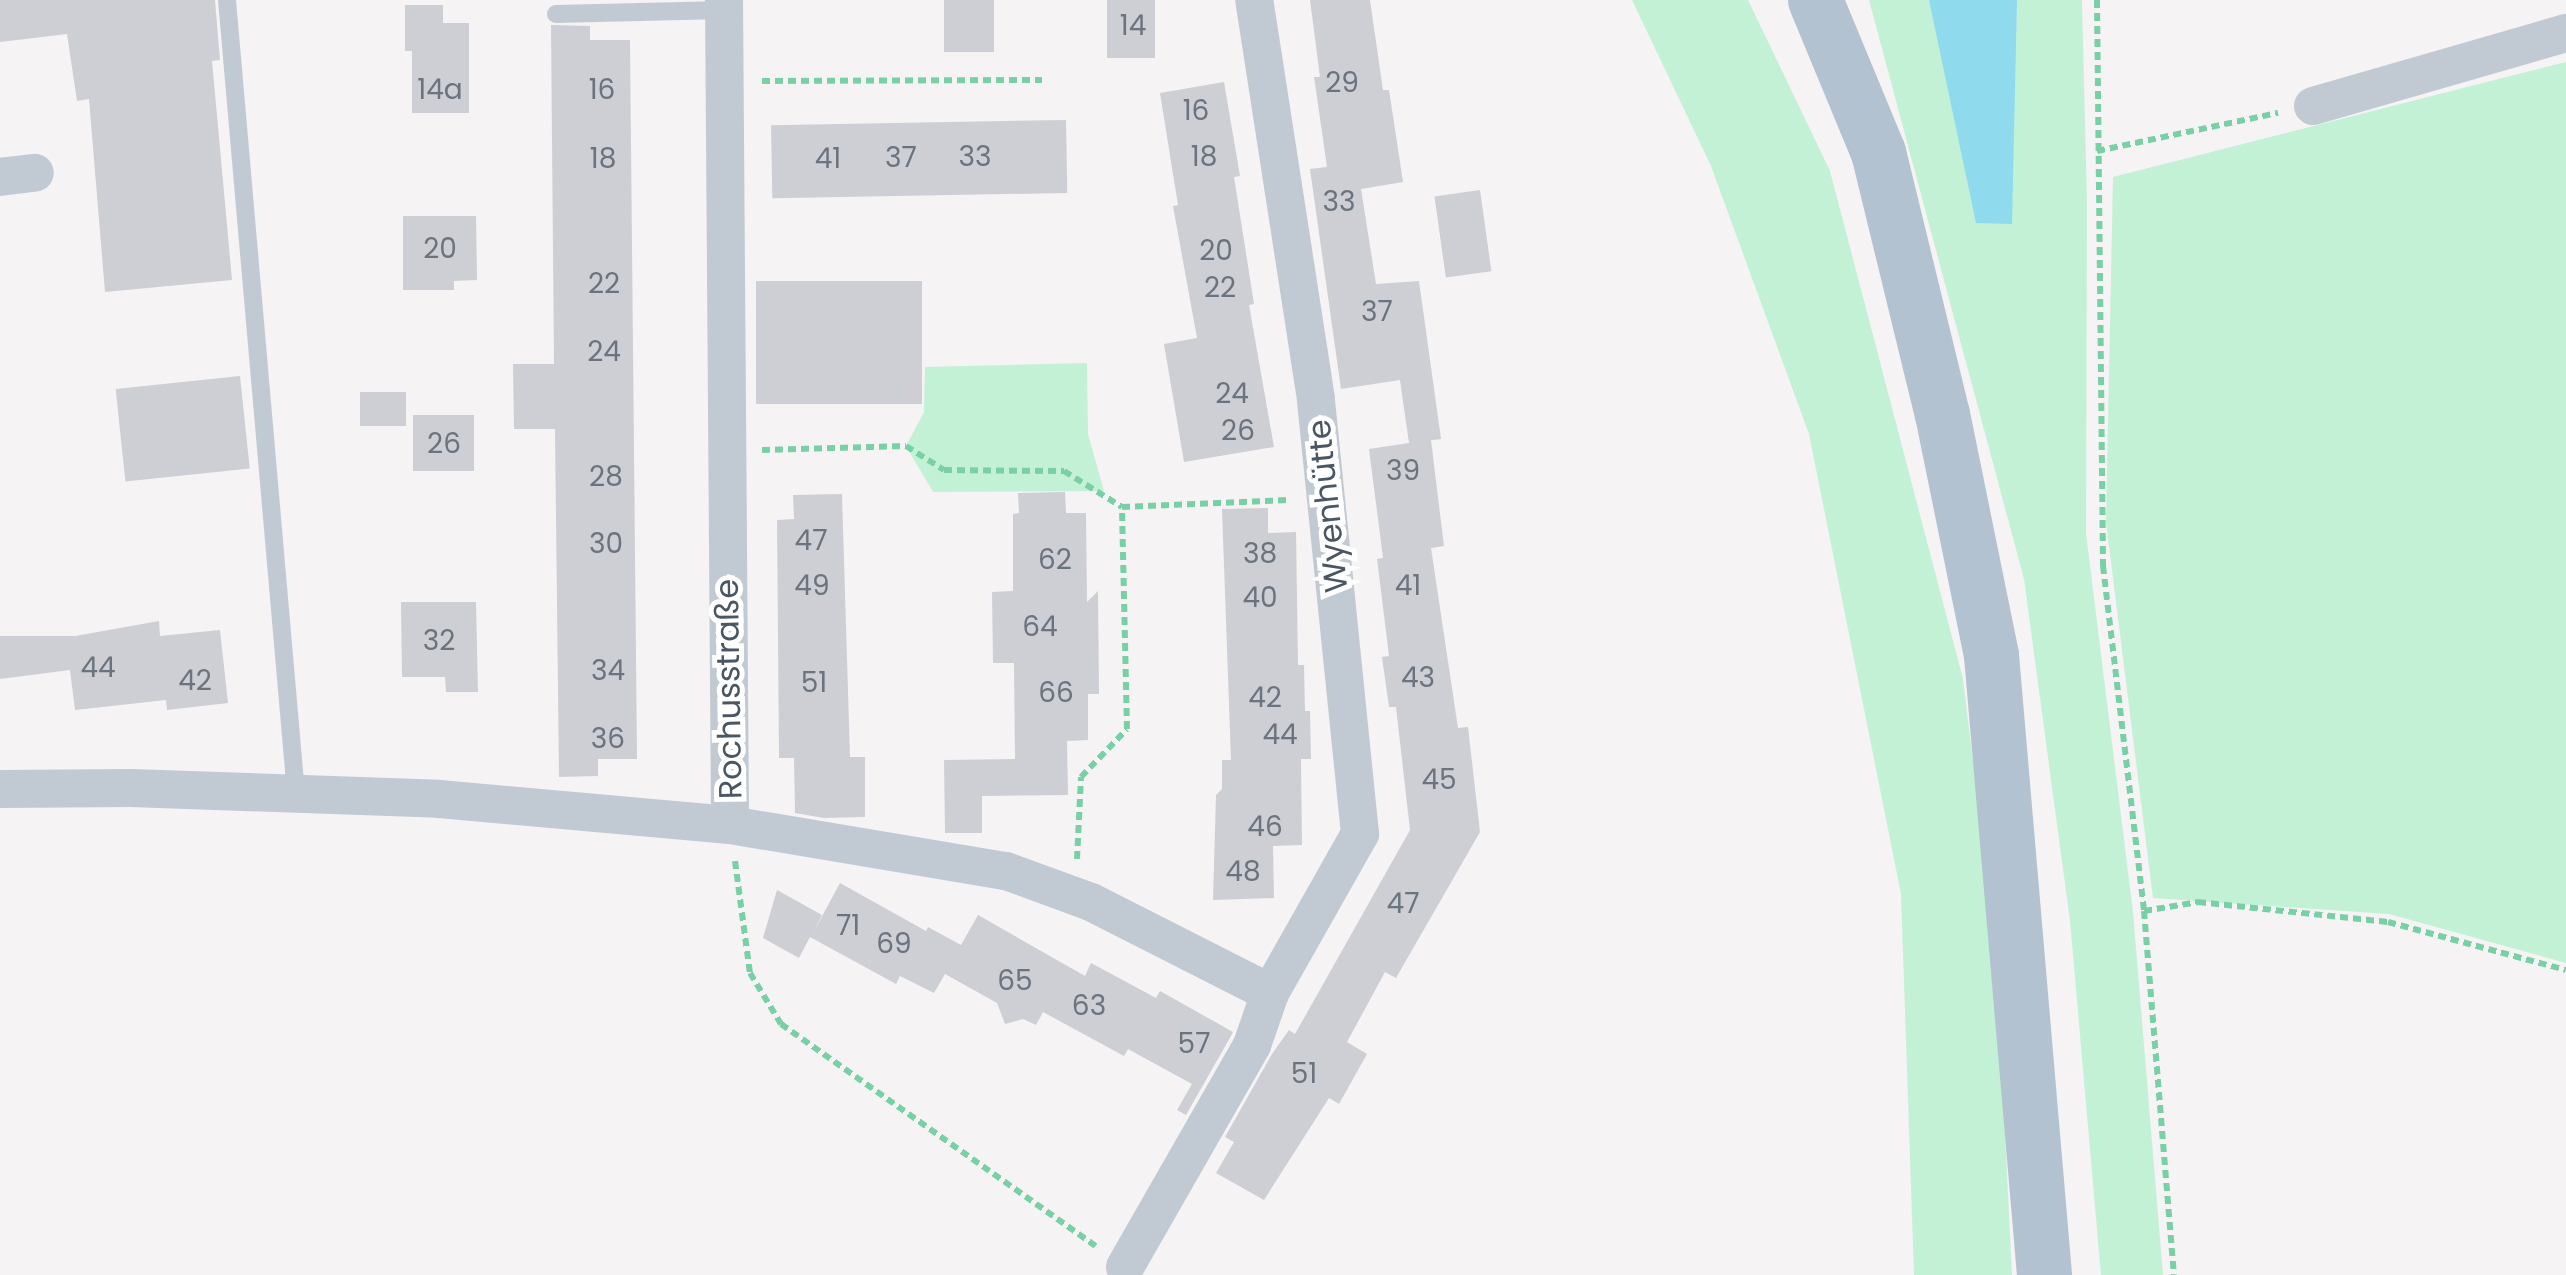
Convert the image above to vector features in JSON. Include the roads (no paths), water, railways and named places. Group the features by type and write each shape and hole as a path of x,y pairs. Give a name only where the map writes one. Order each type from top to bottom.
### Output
{"main road":[{"path":"1818,4 1878,152 1942,414 1991,656 2044,1275"}],"street":[{"name":"Wyenhütte","path":"1126,1267 1252,1045 1270,993 1360,834 1316,398 1254,0"},
{"name":"Rochusstraße","path":"0,789 439,798 730,826 724,5"},
{"path":"2313,106 2566,33"},
{"path":"730,826 1006,871 1074,895 1270,993"}],"lane":[{"path":"227,0 296,794"},
{"path":"556,14 724,5"}],"water":[{"path":"1929,0 2017,0 2012,224 1976,223"}]}
